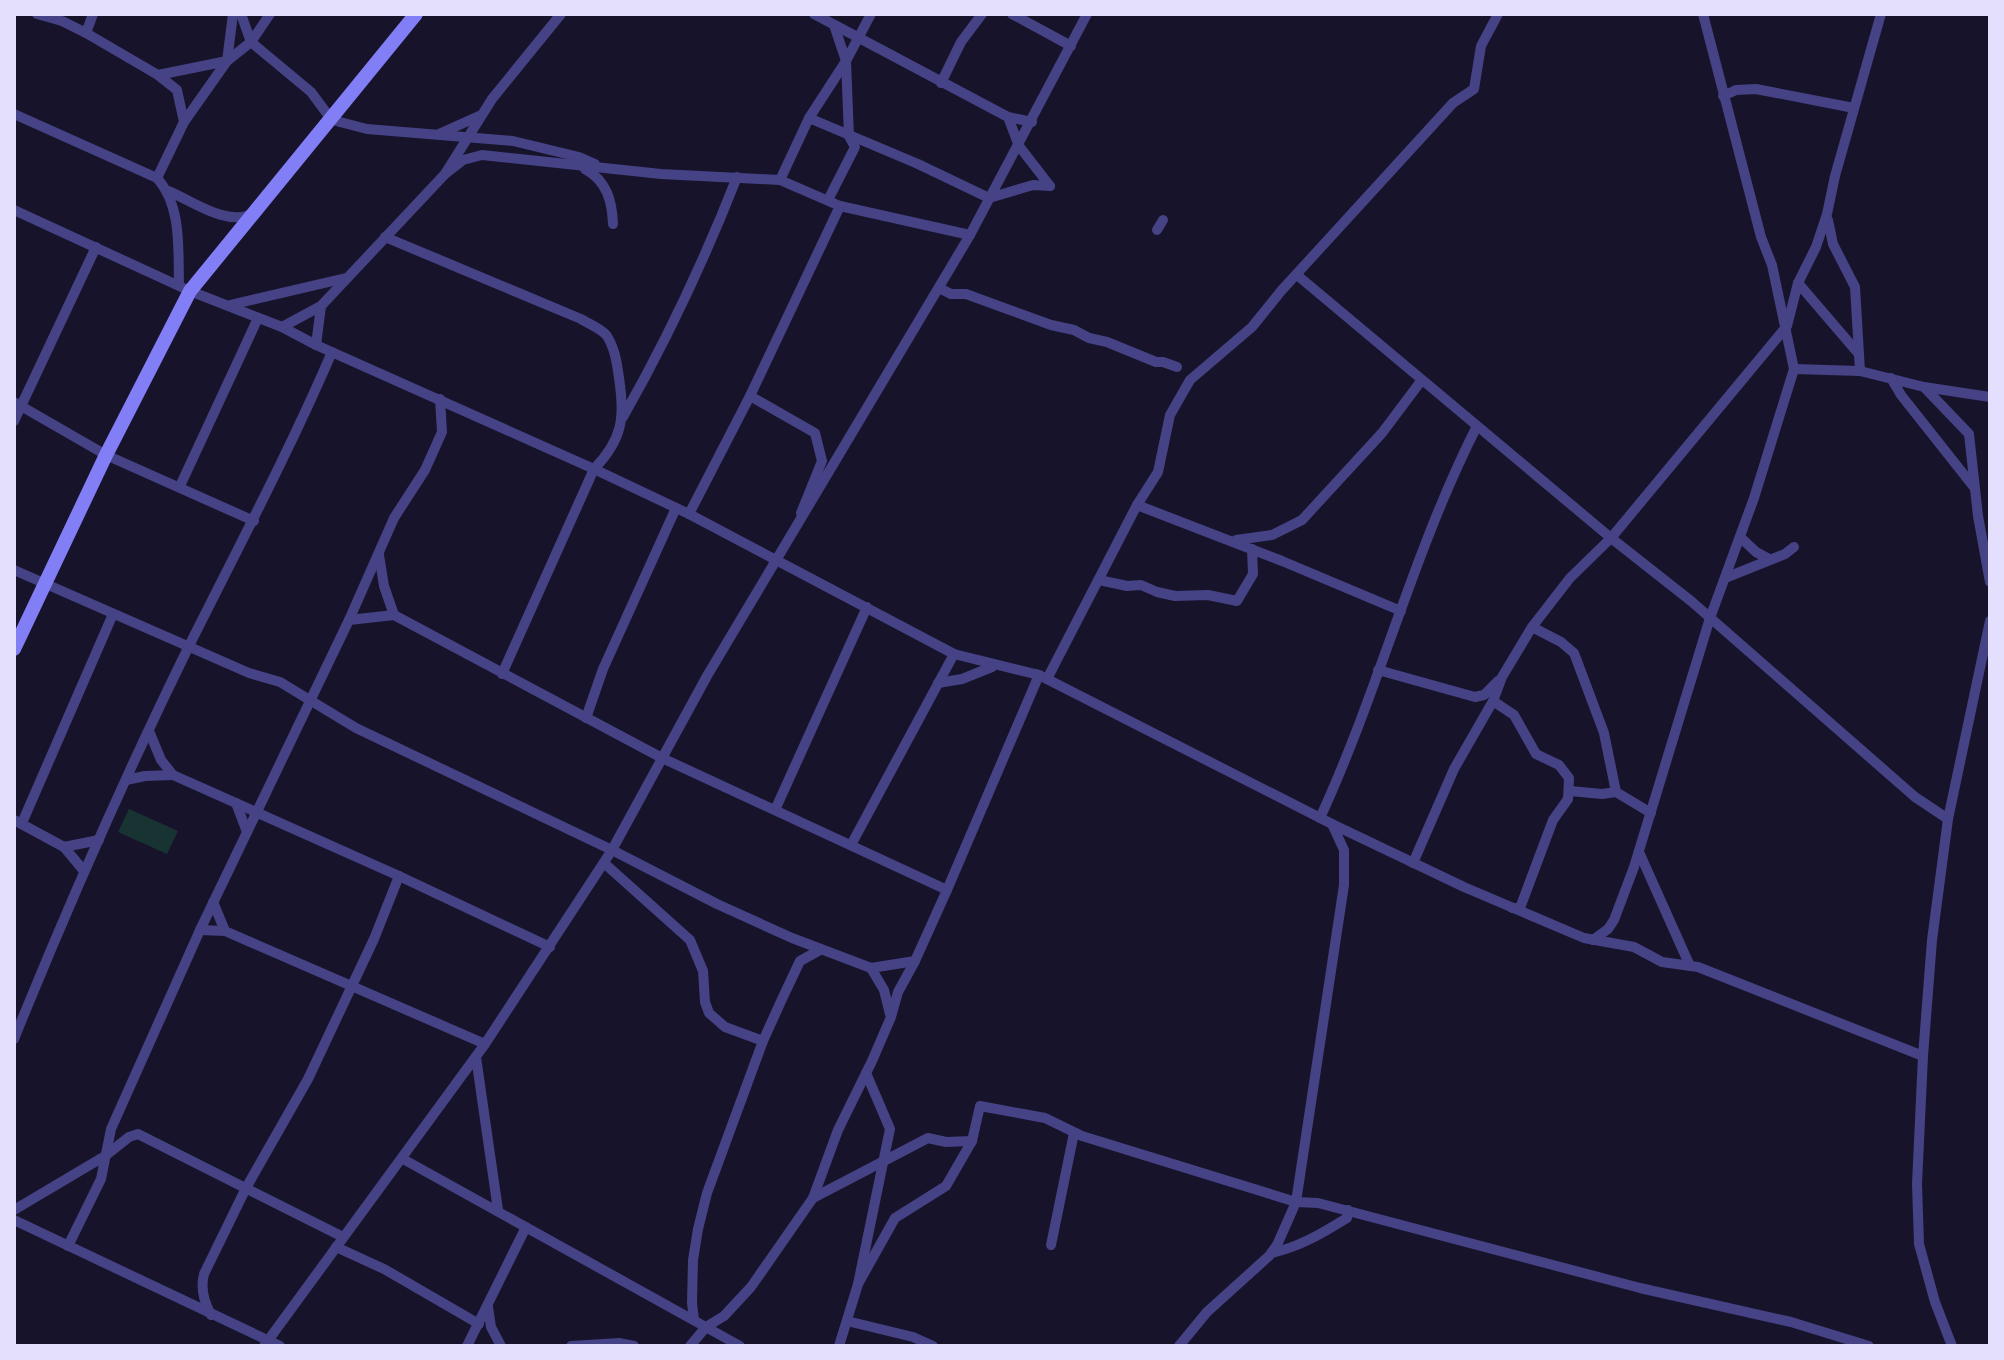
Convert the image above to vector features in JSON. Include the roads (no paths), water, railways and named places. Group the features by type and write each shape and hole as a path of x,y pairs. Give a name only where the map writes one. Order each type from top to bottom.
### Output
{"main road":[{"path":"14,649 184,288 254,213 416,14"}],"street":[{"path":"37,14 62,21 86,33 158,75 177,90 184,122"},
{"path":"62,21 75,14"},
{"path":"86,33 93,14"},
{"path":"227,61 233,14"},
{"path":"241,14 251,42 311,92 331,119 367,129 513,141 579,157 603,168"},
{"path":"157,178 184,122 227,61 251,42 270,14"},
{"path":"445,174 481,115 561,14"},
{"path":"814,14 1008,117 1032,122"},
{"path":"780,180 809,118 846,61 871,14"},
{"path":"941,83 961,42 982,14"},
{"path":"1012,14 1071,46"},
{"path":"266,1343 476,1057 604,863 776,559 798,527 970,235 1087,14"},
{"path":"690,1346 706,1327 724,1316 751,1287 813,1198 838,1130 891,1017 898,992 915,961 1043,677 1158,472 1170,415 1185,387 1207,363 1252,327 1453,103 1474,89 1481,46 1498,14"},
{"path":"1593,940 1614,920 1639,852 1710,618 1740,537 1794,369 1787,326 1703,14"},
{"path":"1413,863 1454,769 1532,627 1570,578 1611,538 1787,326 1798,283 1816,247 1827,214 1881,14"},
{"path":"828,200 855,147 849,136 846,61 834,25"},
{"path":"158,75 227,61"},
{"path":"1723,96 1736,90 1756,89 1854,108"},
{"path":"14,114 157,178 168,191 228,217 244,217 254,213"},
{"path":"436,136 481,115"},
{"path":"809,118 989,198 1033,185 1050,186 1019,146 1008,117"},
{"path":"282,327 321,306 445,174 463,160 482,155 579,166 780,180 840,206 970,235"},
{"path":"579,166 597,175 606,188 611,200 613,224"},
{"path":"502,674 594,469 608,455 623,418 655,364 710,246 737,177"},
{"path":"168,191 177,228 184,288"},
{"path":"689,514 750,396 840,206"},
{"path":"14,210 184,288 282,327 689,514 968,663 1043,677"},
{"path":"1827,214 1830,236 1855,287 1860,371"},
{"path":"385,237 581,319 605,334 615,355 623,418"},
{"path":"14,421 18,403 96,247"},
{"path":"1297,275 1710,618 1915,797 1948,819"},
{"path":"230,305 348,277"},
{"path":"1798,283 1858,353"},
{"path":"939,288 951,294 966,294 1177,367"},
{"path":"316,345 321,306"},
{"path":"180,486 258,318"},
{"path":"14,1036 126,780 296,434 332,352"},
{"path":"1794,369 1860,371 1924,387 1990,397"},
{"path":"1891,378 1974,488"},
{"path":"1230,540 1272,535 1302,520 1382,433 1421,381"},
{"path":"1924,387 1969,434 1974,488 1990,582"},
{"path":"750,396 815,433 822,461 802,506 798,527"},
{"path":"68,1246 101,1179 111,1129 200,930 349,620 394,518 425,470 442,432 440,399"},
{"path":"18,403 106,455 254,521"},
{"path":"1320,818 1401,611 1419,556 1477,426"},
{"path":"1137,505 1401,611"},
{"path":"586,718 603,669 676,508"},
{"path":"1740,537 1769,559"},
{"path":"1725,578 1785,554 1794,547"},
{"path":"1099,580 1127,586 1141,585 1175,596 1208,595 1237,601 1253,574 1252,549"},
{"path":"379,552 384,586 394,615"},
{"path":"14,570 249,673 280,682 356,728 792,938 871,968 915,961"},
{"path":"775,810 867,607"},
{"path":"84,871 64,847 18,822 113,614"},
{"path":"349,620 394,615 662,758 947,890"},
{"path":"1952,1346 1935,1302 1919,1244 1917,1184 1923,1056 1932,940 1948,819 1990,621"},
{"path":"1532,627 1561,642 1574,653 1604,733 1616,792"},
{"path":"953,655 1043,677 1332,824 1554,927 1593,940 1634,947 1662,962 1690,966 1923,1056"},
{"path":"851,845 953,655"},
{"path":"938,683 962,679 992,667"},
{"path":"1378,670 1475,697 1484,695 1502,677"},
{"path":"1493,701 1514,715 1536,754 1552,761 1569,778 1568,799 1553,820 1520,908 1511,908"},
{"path":"149,731 161,760 173,775"},
{"path":"126,780 173,775 550,947"},
{"path":"1570,791 1616,792 1651,813"},
{"path":"236,803 247,832"},
{"path":"1179,1346 1207,1312 1272,1253 1296,1202 1344,885 1344,850 1332,824"},
{"path":"64,847 99,840"},
{"path":"1639,852 1690,966"},
{"path":"604,863 690,940 703,971 705,1002 709,1013 717,1021 763,1041"},
{"path":"211,1315 201,1283 204,1274 246,1188 288,1117 374,939 399,876"},
{"path":"213,902 225,931"},
{"path":"200,930 225,931 485,1044"},
{"path":"792,938 800,961"},
{"path":"694,1320 692,1282 698,1229 707,1193 763,1041 800,961 820,950"},
{"path":"871,968 884,990 891,1017"},
{"path":"476,1057 498,1210"},
{"path":"839,1346 858,1284 890,1129 866,1073"},
{"path":"858,1284 895,1218 946,1186 972,1141 980,1106 1045,1118 1074,1133 1296,1202 1348,1210 1640,1288 1791,1322 1869,1346"},
{"path":"1051,1245 1074,1133"},
{"path":"14,1210 138,1134 343,1237"},
{"path":"813,1198 928,1138 946,1142 972,1141"},
{"path":"403,1159 740,1346"},
{"path":"1272,1253 1317,1238 1347,1218 1348,1210"},
{"path":"14,1220 266,1343 280,1346"},
{"path":"467,1346 526,1227"},
{"path":"336,1247 384,1269 479,1324"},
{"path":"488,1305 488,1319 501,1346"},
{"path":"847,1321 913,1337 933,1346"},
{"path":"571,1346 619,1343 634,1346"}]}
